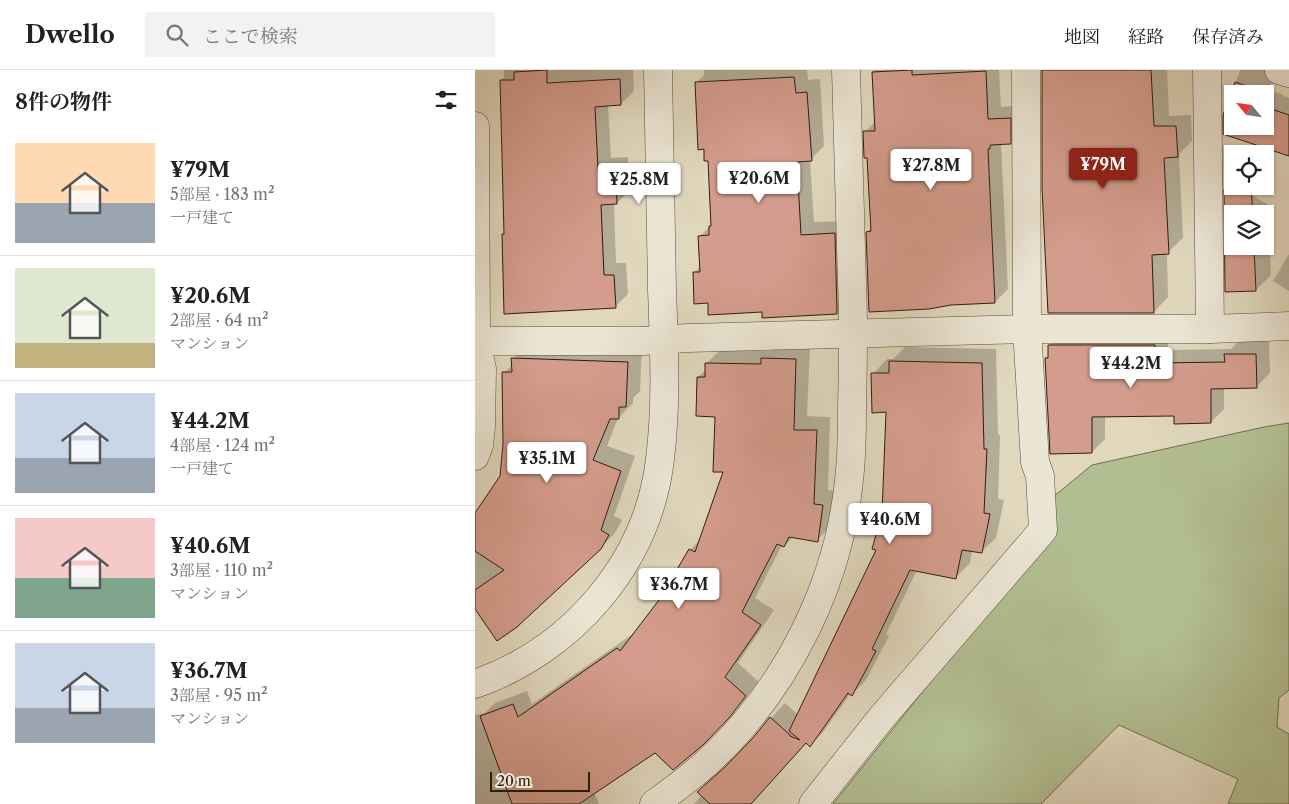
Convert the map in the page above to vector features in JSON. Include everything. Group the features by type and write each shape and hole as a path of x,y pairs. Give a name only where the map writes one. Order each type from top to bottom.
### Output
{"street":[{"path":"475,684 495,677 526,661 554,643 579,621 602,595 623,565 640,532 653,497 660,461 663,415 657,70"},
{"path":"655,804 682,784 714,756 744,724 770,690 794,652 814,611 832,560 841,525 849,480 854,333 846,70"},
{"path":"813,804 882,717 1043,530 1040,476 1035,462 1027,329 1026,70"},
{"path":"1207,70 1210,329"},
{"path":"1279,70 1289,73"},
{"path":"475,126 475,341 482,369 481,427 479,445 475,456"},
{"path":"475,341 644,341 854,333 1027,329 1210,329 1289,326"}],"green space":[{"path":"1289,423 1289,690 1279,698 1277,727 1289,734 1289,804 1228,804 1238,779 1119,725 1041,804 833,804 1049,533 1048,501 1092,465"}],"building":[{"path":"547,70 547,83 620,79 621,105 595,107 598,170 616,169 617,204 601,205 604,275 614,275 616,308 504,314 500,80 514,80 514,72"},
{"path":"912,70 912,75 986,71 988,119 1011,118 1011,144 990,145 990,149 988,149 995,303 869,312 866,232 871,231 867,158 864,158 863,131 875,131 872,72"},
{"path":"1042,70 1151,70 1154,126 1176,126 1178,157 1164,158 1169,254 1152,255 1154,313 1048,313 1042,188"},
{"path":"794,77 796,93 807,92 812,161 797,162 801,235 835,233 837,314 762,318 762,312 708,315 708,303 694,304 693,272 700,272 698,236 709,235 709,226 711,226 708,161 704,161 704,149 698,150 695,82"},
{"path":"1274,110 1289,115 1289,156 1274,151 1274,145 1256,145 1226,135 1274,135"},
{"path":"1224,112 1224,134 1223,134"},
{"path":"1224,195 1252,195 1252,205 1224,205"},
{"path":"1225,255 1254,255 1256,291 1225,292"},
{"path":"1048,345 1155,345 1155,363 1225,362 1224,354 1256,354 1257,388 1211,389 1211,423 1174,424 1174,416 1092,417 1092,453 1050,454 1045,358 1048,358"},
{"path":"511,358 628,362 626,407 619,407 619,419 610,419 593,460 621,471 601,530 609,535 601,549 517,627 497,641 475,609 475,590 504,570 475,551 475,513 500,476 503,444 502,372 512,372"},
{"path":"761,358 796,359 794,430 817,430 814,504 823,505 818,542 789,537 784,547 777,544 742,612 761,625 725,677 746,696 729,718 703,745 673,770 655,753 579,804 512,804 480,716 513,704 518,717 617,648 620,651 659,600 689,549 695,552 723,472 713,472 715,417 696,416 697,377 705,377 705,363 761,364"},
{"path":"889,361 982,363 984,449 987,449 984,513 990,514 982,553 962,550 956,579 910,570 872,649 876,651 852,696 848,693 810,747 806,743 751,804 710,804 697,792 725,767 770,717 790,736 800,740 789,731 876,550 872,549 882,513 886,412 872,413 871,373 889,373"}]}
